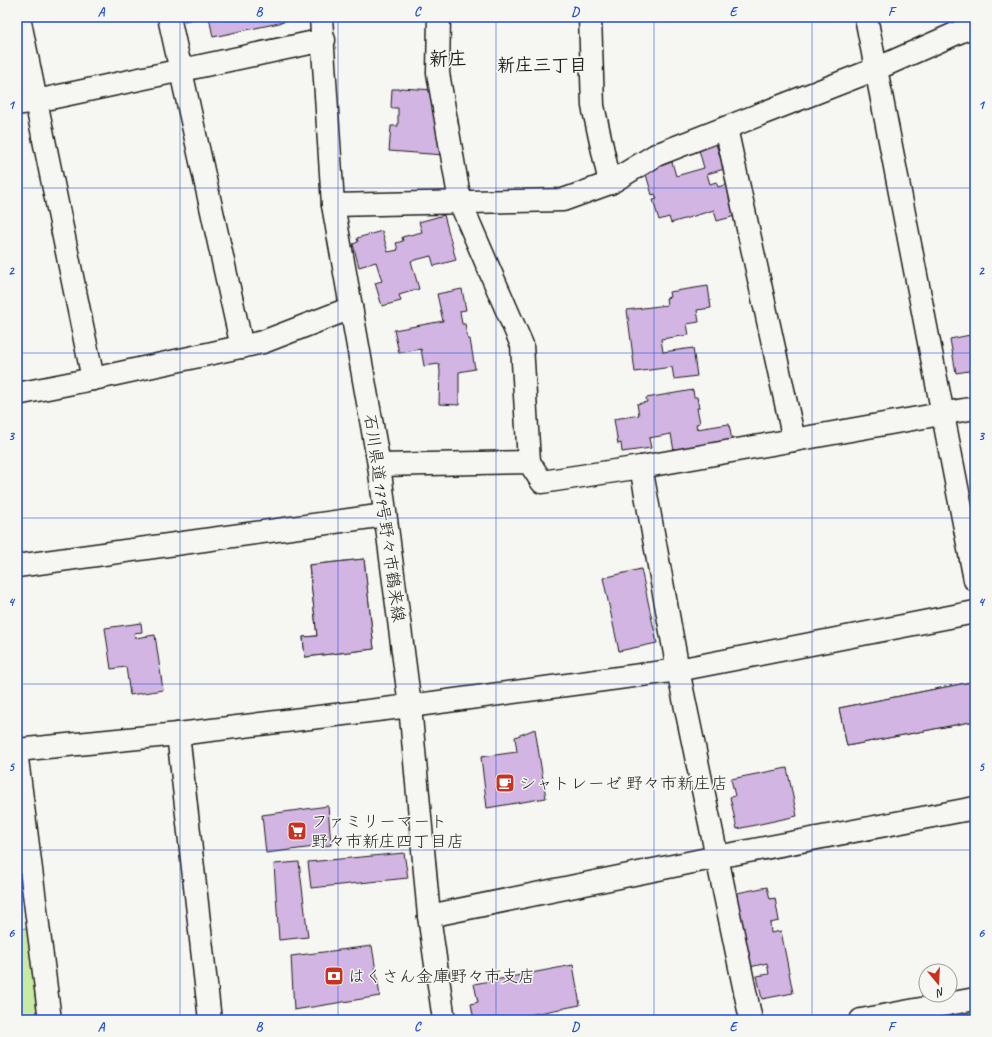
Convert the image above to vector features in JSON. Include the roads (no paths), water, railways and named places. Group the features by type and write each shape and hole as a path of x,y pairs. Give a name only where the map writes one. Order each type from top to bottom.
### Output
{"street":[{"path":"19,17 27,102 93,379"},
{"path":"169,17 242,347"},
{"name":"石川県道179号野々市鶴来線","path":"321,17 324,40 333,205 379,465 410,706 429,916 444,1020"},
{"path":"439,17 438,73 460,202 522,345 529,462 542,482 641,468 975,408"},
{"path":"590,17 593,106 610,183"},
{"path":"866,17 944,413 975,580"},
{"path":"333,205 563,200 610,183 656,155 876,69 975,25"},
{"path":"27,102 324,40"},
{"path":"726,128 794,440"},
{"path":"17,394 263,342 351,308"},
{"path":"379,465 529,462"},
{"path":"641,468 678,670 751,1020"},
{"path":"17,566 385,515"},
{"path":"17,750 178,734 410,706 678,670 975,612"},
{"path":"178,734 210,1020"},
{"path":"17,759 50,1020"},
{"path":"429,916 717,857 975,808"},
{"path":"861,1020 907,1016 975,999"}],"place":[{"name":"シャトレーゼ 野々市新庄店","path":"505,783"},
{"name":"ファミリーマート 野々市新庄四丁目店","path":"297,831"},
{"name":"はくさん金庫野々市支店","path":"334,976"}],"district":[{"name":"新庄","path":"448,58"},
{"name":"新庄三丁目","path":"542,65"}]}
